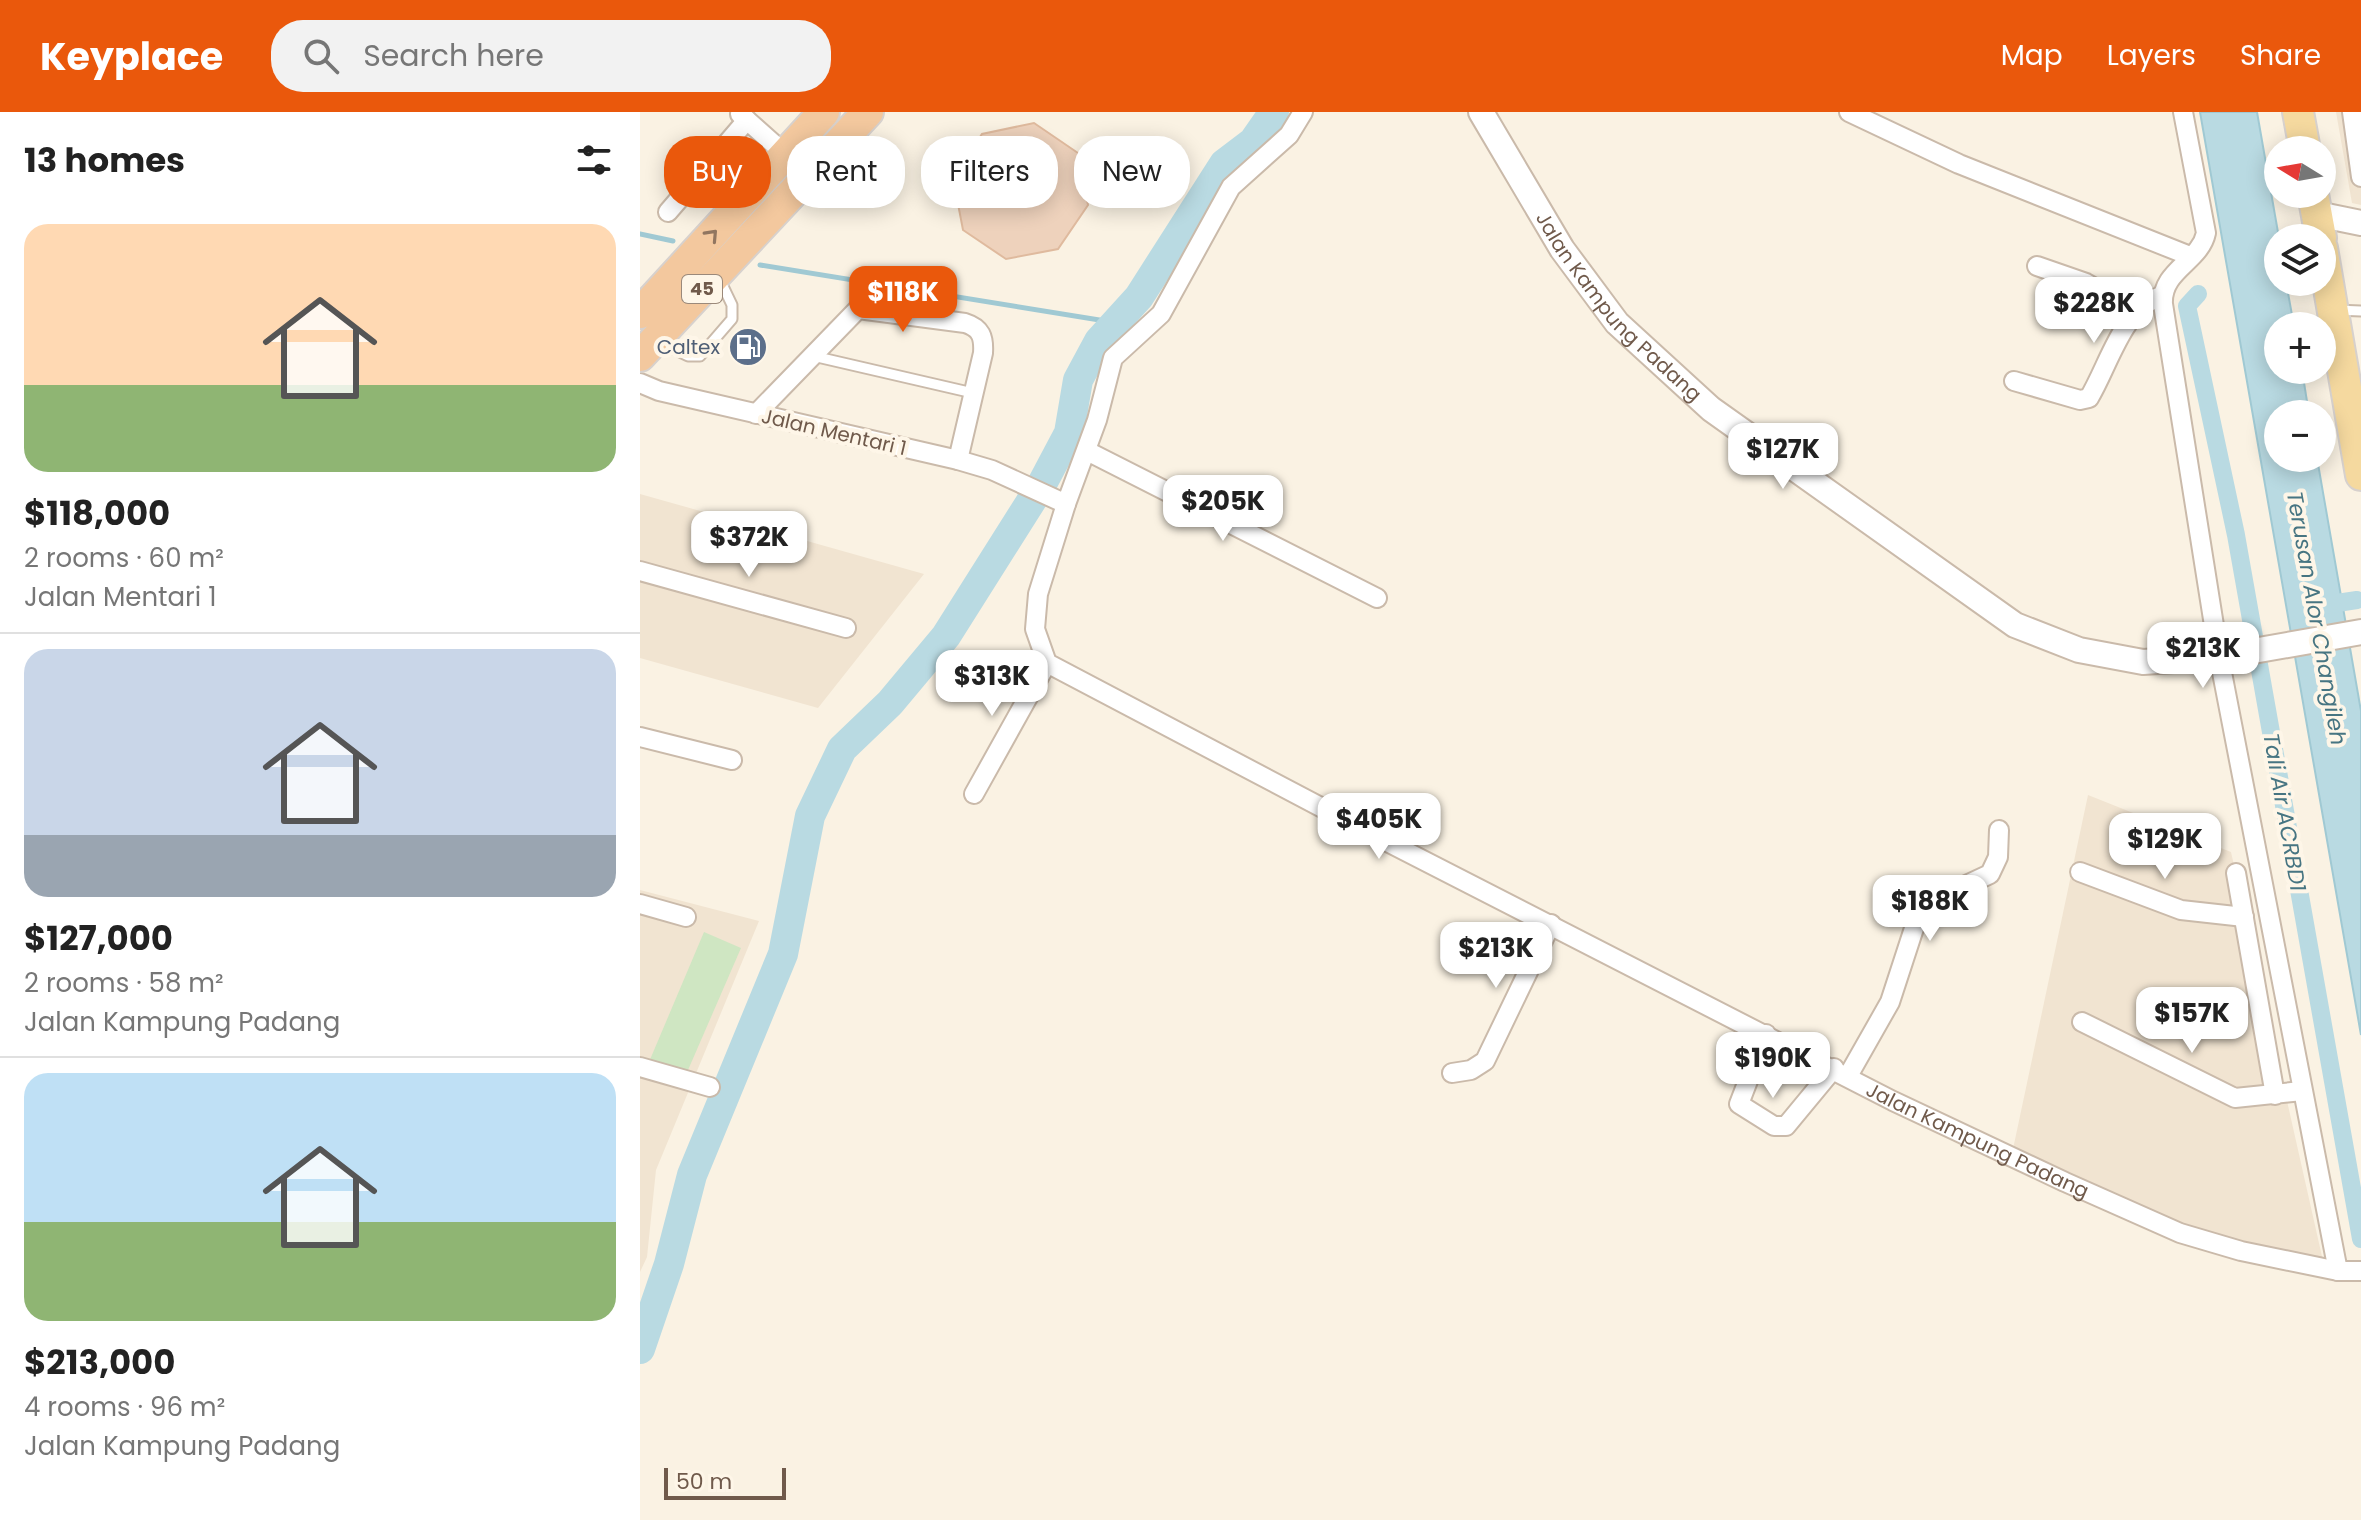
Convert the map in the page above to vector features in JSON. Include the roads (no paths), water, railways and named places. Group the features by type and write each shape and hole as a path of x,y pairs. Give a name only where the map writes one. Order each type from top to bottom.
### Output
{"highway":[{"name":"45","path":"647,348 716,273 778,193 785,154 824,112"},
{"name":"45","path":"641,311 868,112"}],"main road":[{"path":"2298,112 2302,136"},
{"path":"2329,296 2361,475"}],"street":[{"path":"974,794 1047,663 1035,629 1038,594 1060,501 1087,451 1113,358 1161,314 1231,187 1289,135 1303,112"},
{"name":"Jalan Kampung Padang","path":"1481,112 1562,249 1617,323 1692,394 1753,441 2015,625 2064,645 2117,659 2179,662 2361,632"},
{"path":"1849,112 1959,164 2190,256"},
{"path":"2183,112 2206,233 2200,248 2172,275 2162,296 2302,1091 2338,1271"},
{"path":"2352,112 2361,177"},
{"path":"668,212 742,116 785,154"},
{"path":"2317,215 2361,223"},
{"path":"2037,266 2086,283 2136,311"},
{"path":"2014,381 2080,400 2089,398 2136,311 2150,299 2162,296"},
{"path":"756,414 811,355 862,308 965,323 978,330 984,343 958,460"},
{"name":"Jalan Mentari 1","path":"640,383 649,388 756,414 958,460 1060,501"},
{"path":"1087,451 1377,598"},
{"path":"640,571 846,628"},
{"name":"Jalan Kampung Padang","path":"1047,663 1893,1101 2180,1233 2241,1251 2338,1271 2361,1271"},
{"path":"640,737 732,760"},
{"path":"1766,1034 1739,1104 1774,1126 1786,1126 1841,1072 1890,1002 1919,913 1945,895 1990,874 1998,857 1999,830"},
{"path":"2080,872 2181,910 2244,917"},
{"path":"2236,873 2275,1095"},
{"path":"640,904 686,917"},
{"path":"1452,1073 1471,1070 1485,1061 1551,924"},
{"path":"2082,1022 2235,1098 2302,1091"},
{"path":"640,1067 710,1087"}],"lane":[{"path":"647,348 700,356 732,319 732,305 716,273"},
{"path":"2331,310 2361,311"},
{"path":"811,355 973,393"}],"water":[{"name":"Terusan Alor Changileh","path":"2200,112 2257,112 2264,152 2264,208 2274,208 2277,224 2264,224 2264,296 2289,296 2291,312 2264,312 2264,384 2304,384 2307,400 2264,400 2264,472 2319,472 2361,711 2361,1035"}],"waterway":[{"path":"640,1349 669,1264 692,1175 783,954 810,816 842,749 890,703 946,636 1042,484 1069,433 1078,380 1099,341 1139,297 1224,164 1253,142 1274,112"},
{"path":"640,234 673,241"},
{"path":"760,265 1118,323"},
{"name":"Tali Air ACRBD1","path":"2198,294 2187,306 2236,535 2361,1239"},
{"path":"2317,606 2357,600"}],"place":[{"name":"Caltex","path":"748,347"}]}
